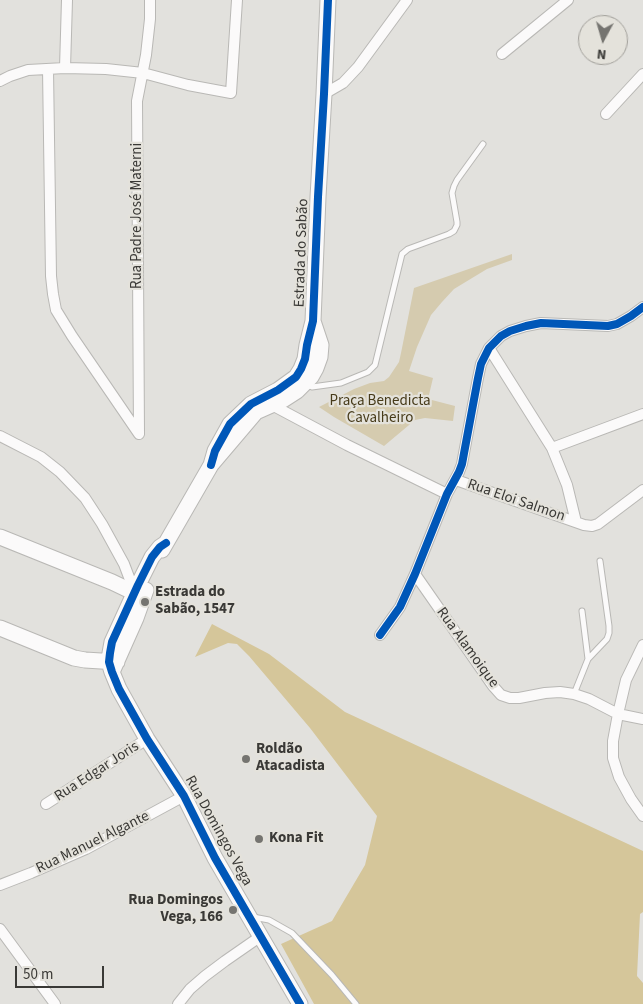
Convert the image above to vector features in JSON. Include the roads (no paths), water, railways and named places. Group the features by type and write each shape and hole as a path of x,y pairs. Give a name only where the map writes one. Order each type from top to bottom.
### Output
{"street":[{"path":"65,68 67,0"},
{"name":"Rua Padre José Materni","path":"48,68 51,276 56,310 139,434 137,102 146,55 150,0"},
{"path":"0,81 28,70 48,68 143,72 230,93 237,0"},
{"name":"Estrada do Sabão","path":"211,465 215,451 230,424 251,404 278,390 296,377 305,359 313,321 328,0"},
{"path":"324,94 343,83 358,67 407,0"},
{"path":"502,54 568,0"},
{"path":"606,114 643,74"},
{"path":"380,635 400,607 447,494 456,480 462,464 481,364 489,348 506,334 517,328 541,324 608,326 617,324 643,308"},
{"name":"Estrada do Sabão","path":"113,665 136,618 153,570 166,543 211,465 256,412 273,405 297,391 311,377 320,357 321,345 313,321"},
{"path":"489,348 552,448 567,485 576,522"},
{"path":"257,401 273,405 308,426 447,494"},
{"path":"552,448 643,414"},
{"path":"0,436 41,457 60,472 85,498 124,564 138,598 136,618"},
{"name":"Rua Eloi Salmon","path":"456,480 592,526 598,524 643,490"},
{"path":"0,537 135,593"},
{"name":"Estrada do Sabão","path":"113,665 112,642 152,557 166,543"},
{"name":"Rua Alamoique","path":"415,574 501,695 519,698 545,693 560,692 574,694 589,699 618,714 643,719"},
{"path":"0,628 74,658 113,665"},
{"path":"643,645 626,680 613,741 613,758 619,777 643,816"},
{"name":"Rua Domingos Vega","path":"113,665 119,690 147,739 184,796 215,858 300,1004"},
{"name":"Rua Edgar Joris","path":"46,804 147,739"},
{"name":"Rua Manuel Algante","path":"0,885 86,849 184,796"},
{"path":"0,929 55,1004"},
{"path":"178,1004 190,988 261,936"}],"lane":[{"path":"304,384 312,387 341,383 368,372 374,365 400,258 408,249 454,231 457,222 452,193 454,186 483,144"},
{"path":"574,694 588,659 603,644 609,633 600,562"},
{"path":"582,611 588,659"},
{"path":"250,917 269,920 292,933 332,975 356,1004"}],"place":[{"name":"Estrada do Sabão, 1547","path":"145,602"},
{"name":"Roldão Atacadista","path":"246,759"},
{"name":"Kona Fit","path":"259,839"},
{"name":"Rua Domingos Vega, 166","path":"233,910"}],"park label":[{"name":"Praça Benedicta Cavalheiro","path":"380,410"}]}
